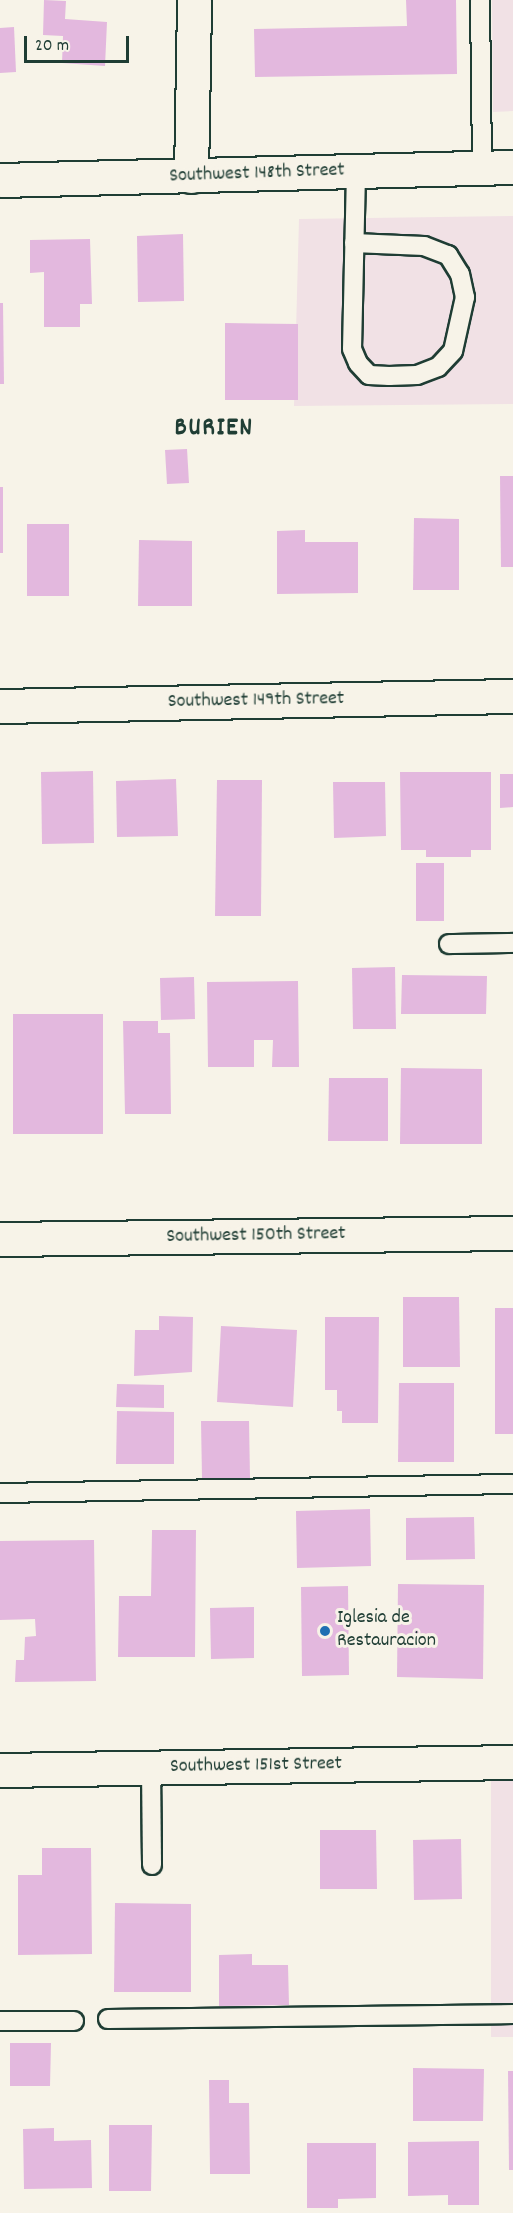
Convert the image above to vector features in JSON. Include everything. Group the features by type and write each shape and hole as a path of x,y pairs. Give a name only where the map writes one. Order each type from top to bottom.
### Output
{"street":[{"path":"192,176 194,0"},
{"name":"Southwest 148th Street","path":"0,180 498,168"},
{"name":"Southwest 149th Street","path":"0,706 513,696"},
{"name":"Southwest 150th Street","path":"0,1239 513,1233"},
{"name":"Southwest 151st Street","path":"0,1770 513,1762"}],"lane":[{"path":"480,0 498,168"},
{"path":"354,243 424,246 448,255 460,274 465,297 453,351 438,367 417,375 369,375 358,363 352,350 354,243 356,172"},
{"path":"449,944 513,943"},
{"path":"0,1493 513,1484"},
{"path":"151,1767 152,1865"},
{"path":"108,2019 513,2014"},
{"path":"0,2021 74,2021"}],"shaded area":[{"path":"492,0 513,0 513,111 493,112"},
{"path":"513,216 513,404 294,406 299,219"},
{"path":"491,1778 513,1778 513,2037 491,2037"}],"building":[{"path":"44,0 66,1 65,19 107,22 105,66 62,63 63,36 43,35"},
{"path":"406,0 456,0 457,74 255,77 254,29 407,26"},
{"path":"14,27 16,72 0,73 0,28"},
{"path":"183,234 184,301 138,302 137,236"},
{"path":"90,239 92,304 80,304 80,327 44,327 44,272 30,273 30,240"},
{"path":"0,303 3,303 4,384 0,384"},
{"path":"225,323 298,324 298,400 225,400"},
{"path":"187,449 189,483 167,484 165,450"},
{"path":"500,476 513,476 513,567 501,567"},
{"path":"0,487 3,487 3,553 0,553"},
{"path":"414,518 459,519 459,590 413,590"},
{"path":"27,524 69,524 69,596 27,596"},
{"path":"305,530 305,542 358,542 358,593 277,594 277,531"},
{"path":"139,540 192,541 192,606 138,606"},
{"path":"93,771 94,843 42,844 41,772"},
{"path":"400,772 491,772 491,850 471,850 471,857 426,857 426,850 401,850"},
{"path":"500,774 513,774 513,807 500,808"},
{"path":"176,779 178,836 117,837 116,781"},
{"path":"217,780 262,780 261,916 215,916"},
{"path":"333,782 385,782 386,836 334,838"},
{"path":"416,863 444,863 444,921 416,921"},
{"path":"395,967 396,1029 353,1029 352,968"},
{"path":"402,975 487,976 486,1014 401,1014"},
{"path":"194,977 195,1019 161,1020 160,978"},
{"path":"298,981 299,1067 272,1067 273,1040 254,1040 254,1067 208,1067 207,982"},
{"path":"13,1014 103,1014 103,1134 13,1134"},
{"path":"123,1021 158,1021 158,1033 170,1033 171,1114 125,1114"},
{"path":"401,1068 482,1069 482,1144 400,1144"},
{"path":"329,1078 388,1078 388,1141 328,1141"},
{"path":"403,1297 459,1297 460,1367 403,1367"},
{"path":"495,1308 513,1308 513,1434 495,1434"},
{"path":"159,1316 193,1317 192,1372 134,1376 135,1330 159,1330"},
{"path":"325,1317 379,1317 378,1423 342,1423 342,1411 337,1411 337,1390 325,1390"},
{"path":"221,1326 297,1330 293,1407 217,1402"},
{"path":"399,1383 454,1383 454,1462 398,1462"},
{"path":"117,1384 164,1385 164,1408 116,1407"},
{"path":"117,1411 174,1412 174,1464 116,1464"},
{"path":"201,1421 249,1421 250,1478 202,1478"},
{"path":"370,1509 371,1566 297,1568 296,1511"},
{"path":"474,1517 475,1559 406,1560 406,1518"},
{"path":"152,1530 196,1530 195,1657 118,1657 119,1596 151,1596"},
{"path":"94,1540 96,1681 15,1682 16,1660 24,1660 25,1637 36,1636 35,1619 0,1620 0,1541"},
{"path":"398,1584 484,1585 483,1679 397,1677"},
{"name":"Iglesia de Restauracion","path":"348,1586 349,1675 302,1676 301,1587"},
{"path":"254,1607 254,1658 211,1659 210,1608"},
{"path":"320,1830 376,1830 377,1889 320,1889"},
{"path":"461,1839 462,1899 414,1900 413,1840"},
{"path":"42,1848 91,1848 92,1954 18,1955 18,1875 42,1875"},
{"path":"115,1903 191,1904 191,1992 114,1992"},
{"path":"252,1954 252,1965 288,1965 289,2005 219,2006 219,1955"},
{"path":"10,2043 51,2043 50,2086 10,2086"},
{"path":"413,2068 484,2069 483,2121 413,2121"},
{"path":"508,2071 513,2071 513,2170 509,2170"},
{"path":"209,2080 229,2080 229,2103 249,2103 250,2174 210,2174"},
{"path":"109,2125 152,2125 151,2191 109,2191"},
{"path":"54,2128 54,2141 91,2140 92,2188 24,2189 23,2129"},
{"path":"479,2141 479,2205 448,2205 448,2195 408,2196 408,2142"},
{"path":"307,2143 376,2143 376,2198 338,2199 338,2208 307,2208"}],"place":[{"name":"Iglesia de Restauracion","path":"325,1631"}],"district":[{"name":"BURIEN","path":"214,429"}]}
